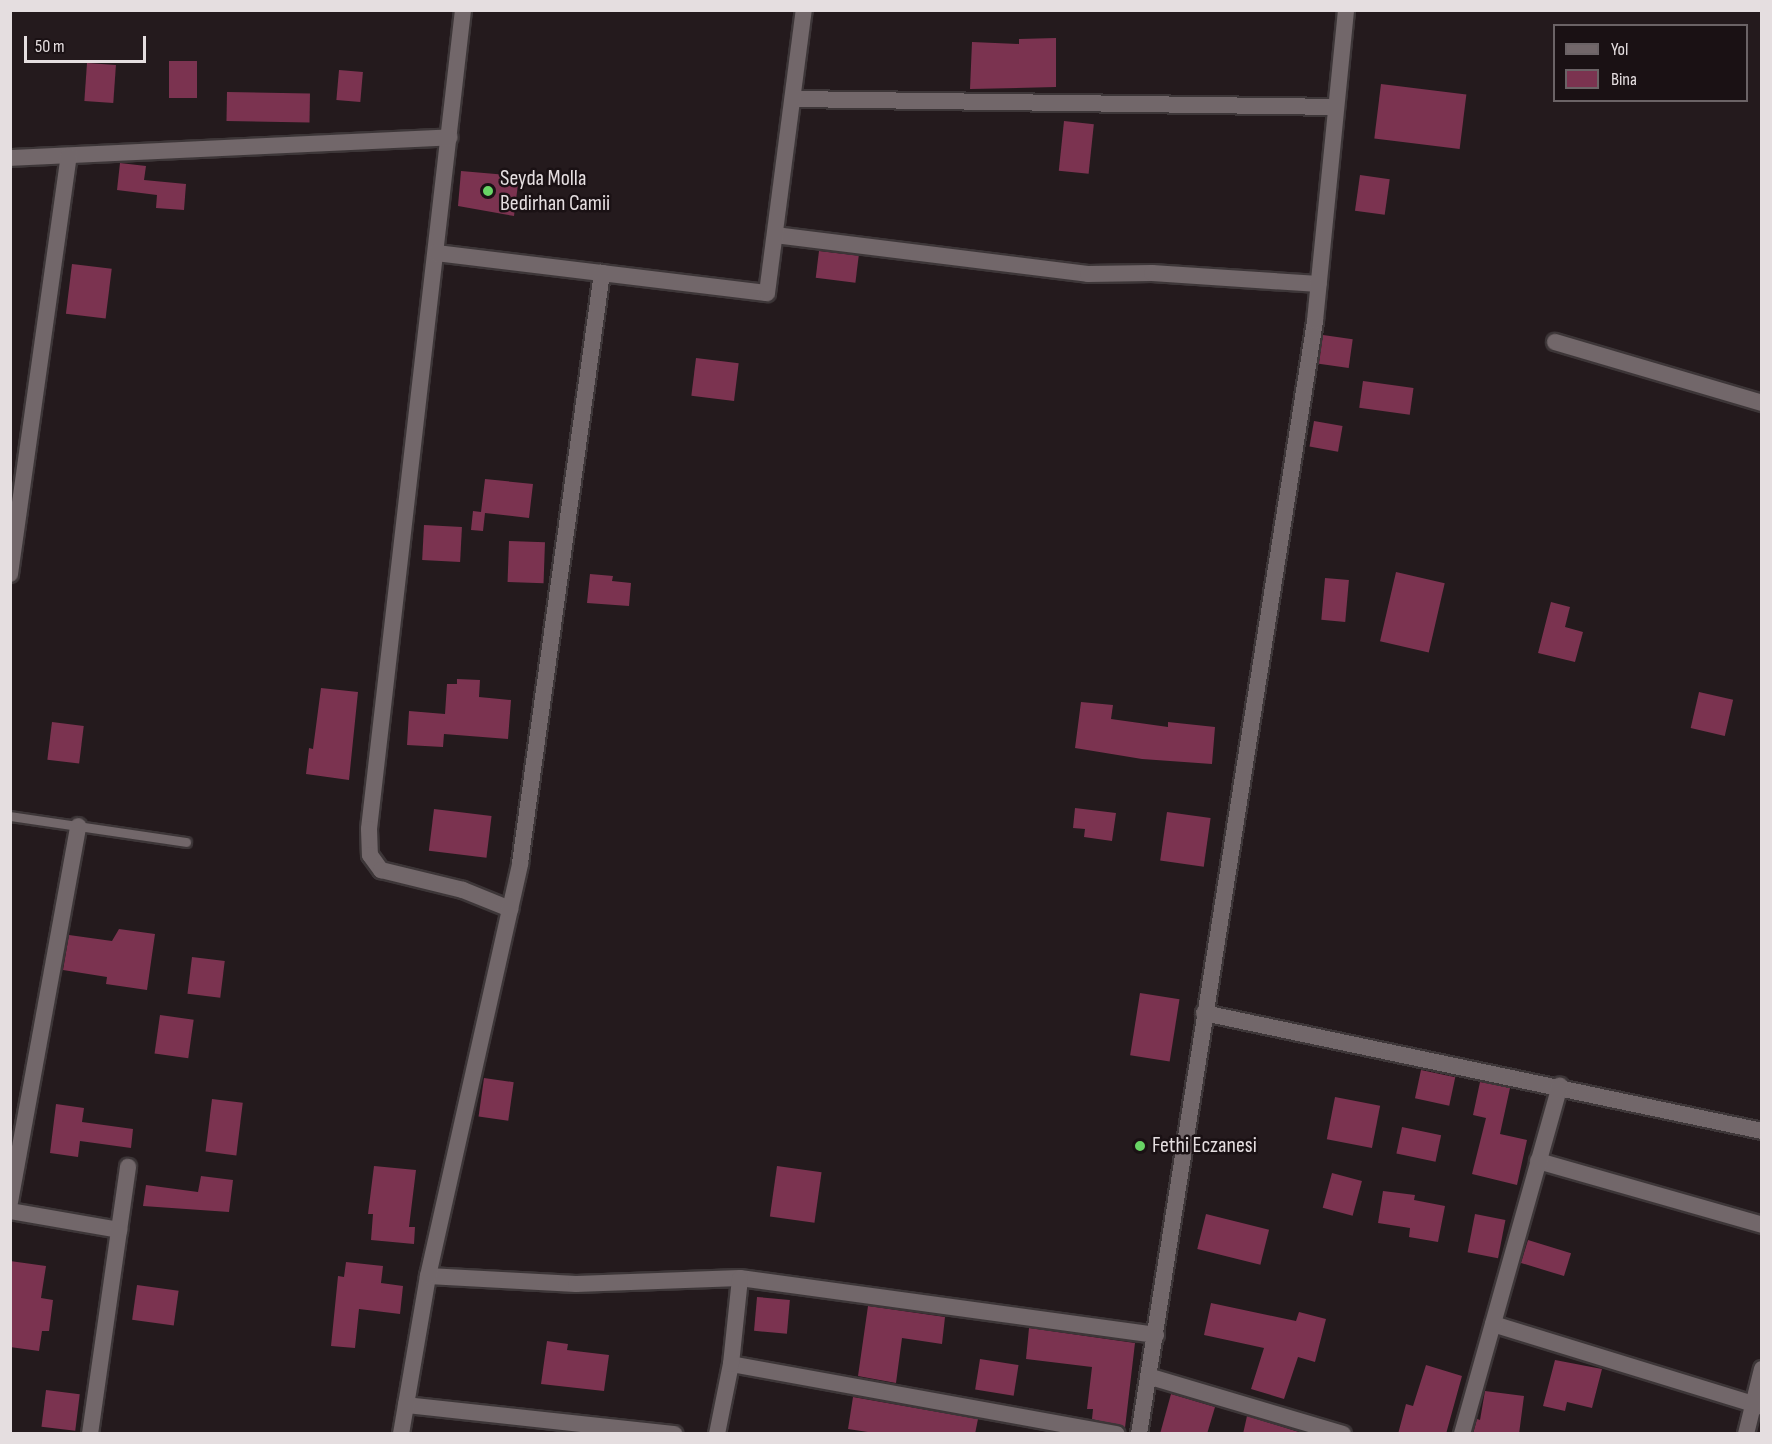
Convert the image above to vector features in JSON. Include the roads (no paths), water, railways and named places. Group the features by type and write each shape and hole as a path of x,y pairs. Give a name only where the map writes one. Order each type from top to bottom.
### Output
{"street":[{"path":"463,10 369,829 370,855 381,870 463,890 510,909"},
{"path":"436,253 767,293 804,10"},
{"path":"1139,1434 1151,1377 1204,1013 1319,284 1346,10"},
{"path":"793,99 1336,107"},
{"path":"10,158 449,137"},
{"path":"10,574 69,156"},
{"path":"775,235 1088,274 1152,273 1319,284"},
{"path":"401,1434 428,1276 520,863 602,273"},
{"path":"1555,342 1761,403"},
{"path":"10,1202 78,826"},
{"path":"1204,1013 1560,1086 1761,1131"},
{"path":"1462,1434 1560,1086"},
{"path":"1538,1161 1761,1225"},
{"path":"90,1434 128,1167"},
{"path":"10,1211 119,1230"},
{"path":"428,1276 576,1284 740,1278 1156,1335"},
{"path":"717,1434 730,1364 740,1278"},
{"path":"1493,1324 1757,1406"},
{"path":"730,1364 1117,1434"},
{"path":"1746,1434 1757,1406 1761,1370"},
{"path":"1151,1377 1343,1434"},
{"path":"406,1405 579,1429 674,1434"}],"lane":[{"path":"10,816 186,842"}],"place":[{"name":"Seyda Molla Bedirhan Camii","path":"488,191"},
{"name":"Fethi Eczanesi","path":"1140,1146"}]}
